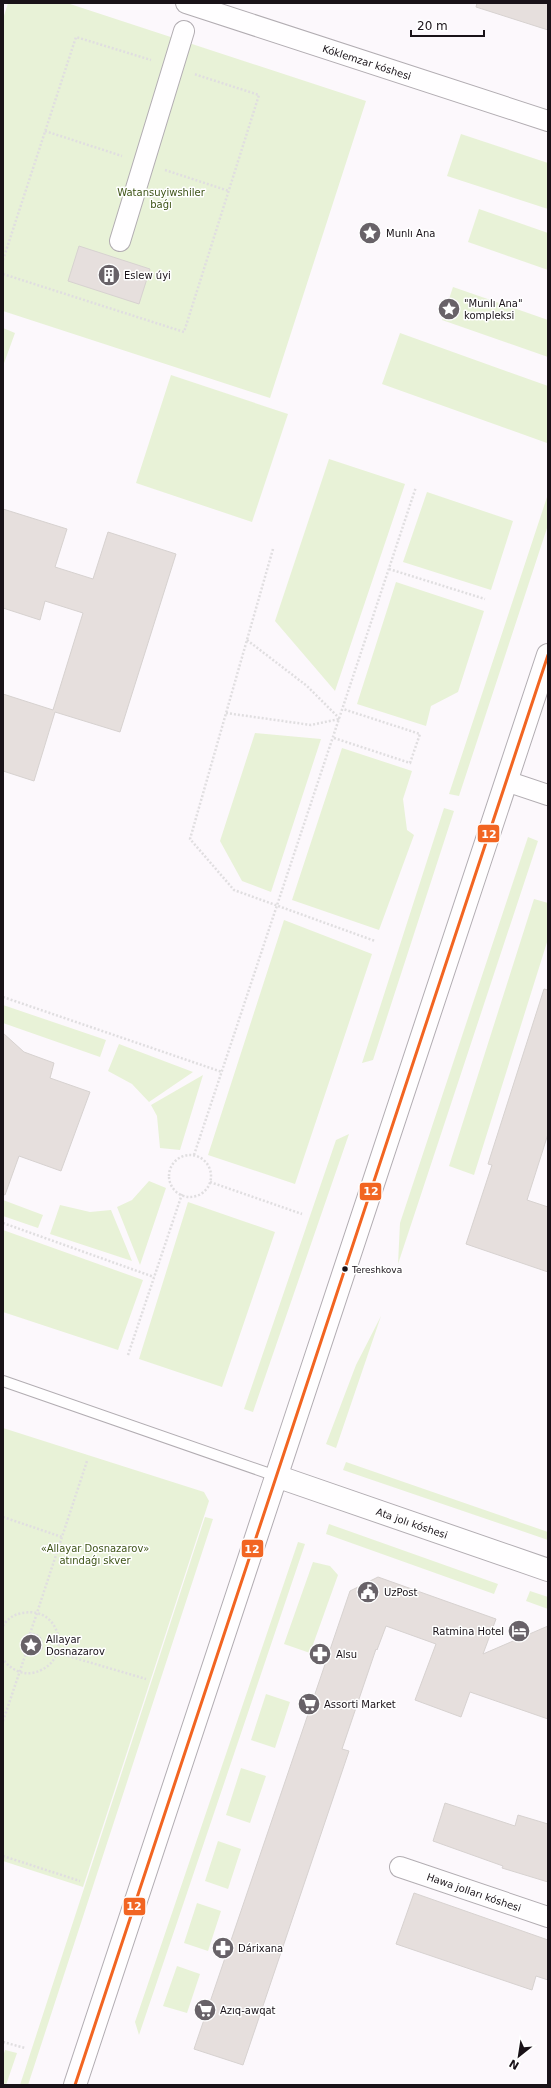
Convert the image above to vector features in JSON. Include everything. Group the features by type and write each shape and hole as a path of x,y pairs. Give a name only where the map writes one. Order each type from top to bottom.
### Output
{"main road":[{"path":"75,2085 548,655"},
{"name":"Ata jolı kóshesi","path":"276,1476 548,1570"}],"street":[{"name":"Kóklemzar kóshesi","path":"186,3 548,121"},
{"path":"120,241 184,31"},
{"path":"506,781 548,795"},
{"name":"Hawa jolları kóshesi","path":"400,1867 548,1917"}],"lane":[{"path":"3,1381 276,1476"}],"path":[{"path":"3,260 76,37"},
{"path":"3,274 184,332 259,94"},
{"path":"194,1155 334,738 416,487"},
{"path":"273,549 190,839 234,890 375,941"},
{"path":"389,569 485,599"},
{"path":"247,640 307,686 340,719"},
{"path":"334,738 410,763 420,734 343,709"},
{"path":"226,713 311,725 340,719"},
{"path":"3,997 222,1072"},
{"path":"194,1155 206,1162 210,1168 210,1182 207,1188 196,1196 182,1194 172,1186 170,1173 176,1161 181,1157 194,1155"},
{"path":"210,1182 302,1214"},
{"path":"128,1355 182,1194"},
{"path":"3,1223 154,1277"},
{"path":"41,1648 33,1654 26,1653 22,1648 22,1642 25,1636 30,1634 38,1613 87,1462"},
{"path":"3,1517 62,1537"},
{"path":"3,1626 11,1617 20,1613 38,1613 54,1625 59,1638 58,1652 54,1661 46,1668 29,1673 19,1672 10,1667 3,1659"},
{"path":"30,1634 40,1638 41,1648"},
{"path":"41,1648 146,1679"},
{"path":"3,1721 26,1653"},
{"path":"3,1856 80,1881"},
{"path":"3,2042 25,2048"}],"green space":[{"name":"Watansuyiwshiler baǵı","path":"8,3 67,3 366,101 270,398 3,311 3,19"},
{"path":"461,134 548,163 548,209 447,176"},
{"path":"479,209 548,233 548,270 468,242"},
{"path":"453,287 548,320 548,357 442,320"},
{"path":"3,328 15,333 3,366"},
{"path":"400,333 548,386 547,443 382,384"},
{"path":"171,375 288,414 252,522 136,483"},
{"path":"329,459 405,484 335,691 275,621"},
{"path":"427,492 513,521 491,590 403,562"},
{"path":"548,494 548,525 459,796 449,794"},
{"path":"396,582 484,611 458,692 431,706 426,726 357,704"},
{"path":"255,733 321,739 271,892 242,881 220,841"},
{"path":"342,748 412,771 403,799 407,830 414,835 379,930 292,900"},
{"path":"444,808 454,811 373,1060 362,1063"},
{"path":"528,837 538,841 398,1264 400,1223"},
{"path":"534,899 548,903 548,939 474,1175 449,1166"},
{"path":"284,920 372,954 295,1184 208,1155"},
{"path":"3,1005 106,1040 100,1057 3,1023"},
{"path":"119,1044 193,1072 149,1102 132,1084 108,1071"},
{"path":"203,1075 180,1150 160,1148 157,1116 151,1105"},
{"path":"349,1134 253,1412 244,1409 336,1140"},
{"path":"149,1181 166,1188 140,1265 117,1207 132,1200"},
{"path":"3,1200 43,1215 38,1228 3,1216"},
{"path":"188,1202 275,1232 222,1387 139,1359"},
{"path":"60,1205 90,1212 111,1210 132,1261 50,1234"},
{"path":"3,1230 143,1280 118,1350 3,1312"},
{"path":"381,1316 336,1448 326,1444 356,1365"},
{"name":"«Allayar Dosnazarov» atındaǵı skver","path":"3,1428 204,1492 209,1501 83,1887 3,1861"},
{"path":"346,1462 548,1532 548,1540 343,1470"},
{"path":"205,1517 213,1519 28,2085 20,2085"},
{"path":"329,1524 498,1584 494,1594 326,1534"},
{"path":"298,1542 305,1544 139,2035 135,2022"},
{"path":"313,1562 330,1566 338,1575 310,1653 284,1644"},
{"path":"530,1591 548,1597 548,1609 526,1601"},
{"path":"266,1694 290,1702 275,1748 251,1740"},
{"path":"241,1768 266,1776 250,1823 226,1815"},
{"path":"218,1841 241,1849 228,1889 205,1881"},
{"path":"197,1903 221,1911 208,1951 184,1943"},
{"path":"177,1966 200,1974 187,2013 163,2006"},
{"path":"5,2050 17,2053 6,2085 3,2085 3,2057"}],"building":[{"path":"477,3 548,3 548,30 476,7"},
{"name":"Eslew úyi","path":"79,246 150,269 139,304 68,281"},
{"path":"3,509 67,529 55,567 93,579 108,532 176,554 120,732 55,712 34,781 3,771 3,694 53,710 83,613 45,601 40,620 3,608"},
{"path":"544,989 548,990 548,1134 527,1200 548,1207 548,1272 466,1244 492,1165 488,1164"},
{"path":"3,1033 24,1052 54,1063 50,1078 90,1092 61,1171 19,1156 5,1195 3,1194"},
{"path":"378,1577 496,1619 483,1654 548,1626 548,1719 470,1692 461,1717 415,1700 436,1644 386,1626 377,1650 376,1649 342,1749 349,1751 243,2065 194,2049 350,1591"},
{"path":"445,1803 515,1826 518,1815 548,1824 548,1882 502,1868 503,1866 433,1841"},
{"path":"414,1893 548,1940 548,1980 536,1976 532,1990 396,1944"}],"transit line":[{"name":"12","path":"75,2085 548,655"}],"place":[{"name":"Munlı Ana","path":"370,233"},
{"name":"Eslew úyi","path":"109,275"},
{"name":"\"Munlı Ana\" kompleksi","path":"449,309"},
{"name":"Tereshkova","path":"345,1269"},
{"name":"UzPost","path":"368,1592"},
{"name":"Ratmina Hotel","path":"519,1631"},
{"name":"Allayar Dosnazarov","path":"31,1645"},
{"name":"Alsu","path":"320,1654"},
{"name":"Assorti Market","path":"309,1704"},
{"name":"Dárixana","path":"223,1948"},
{"name":"Azıq-awqat","path":"205,2010"}]}
